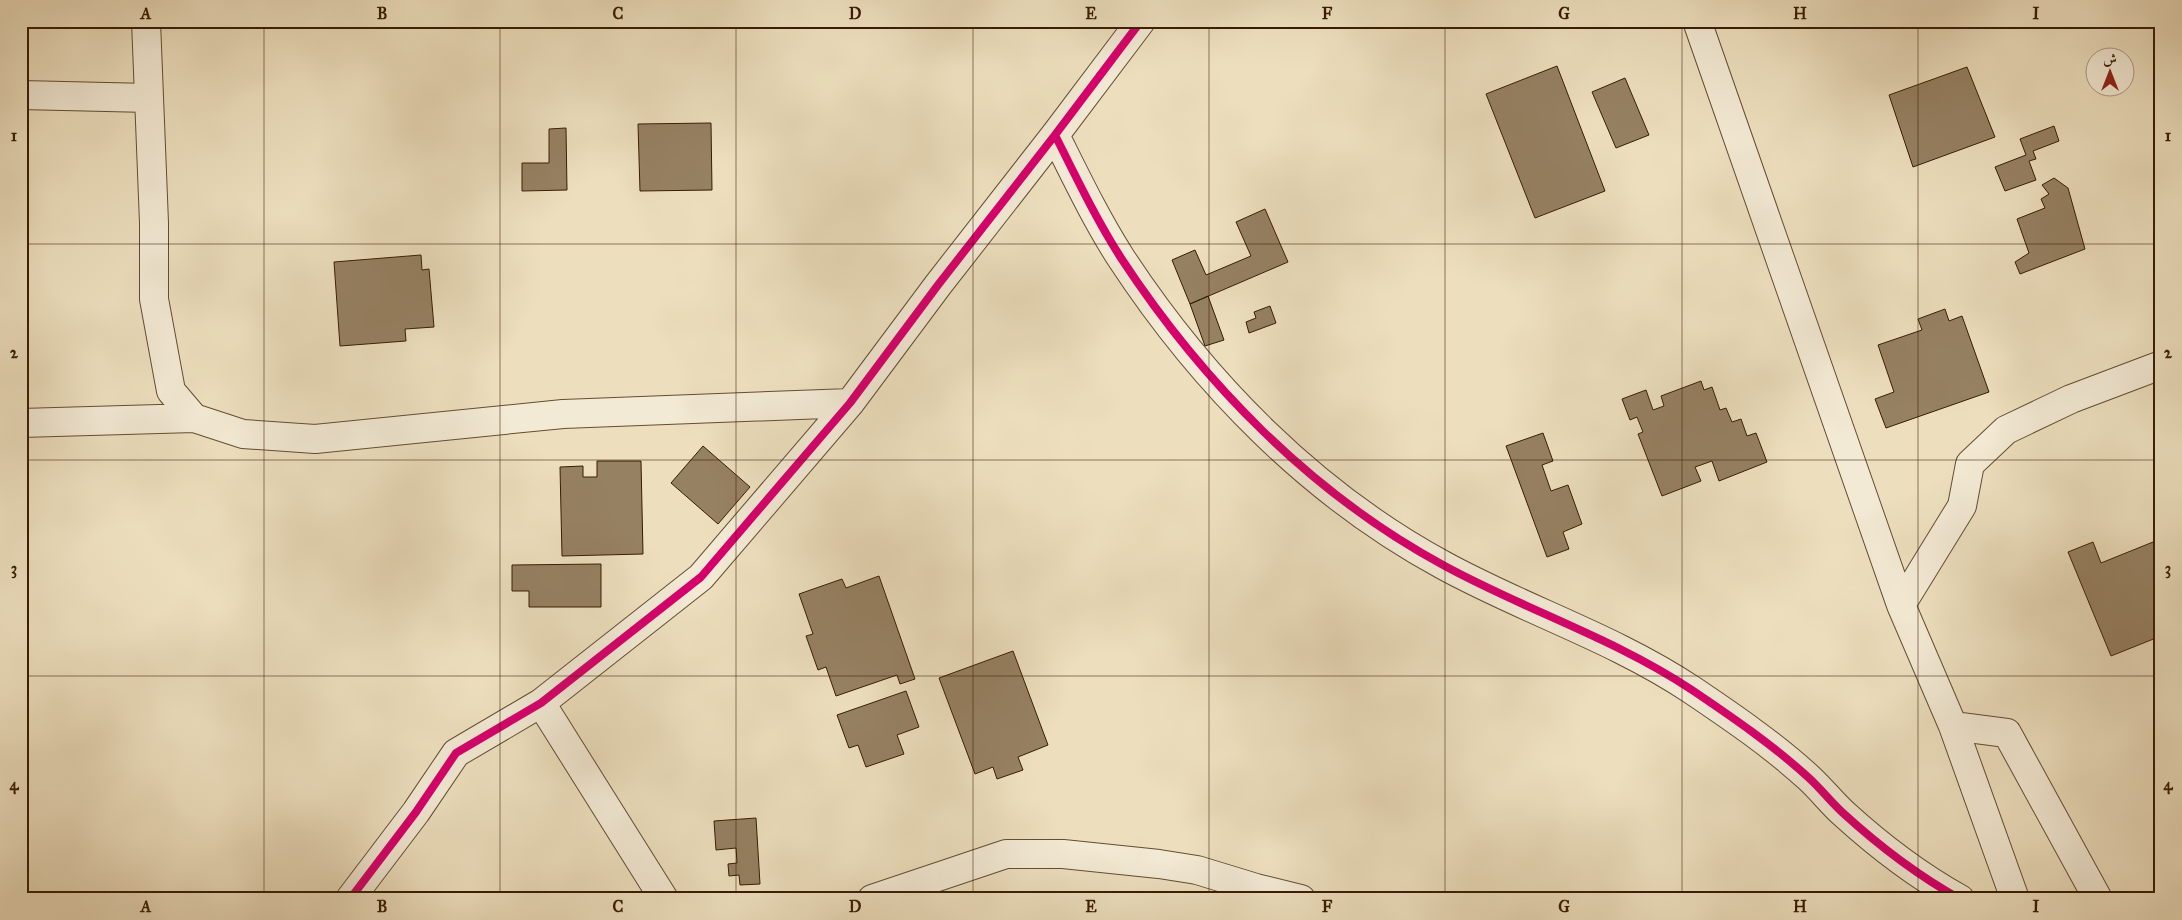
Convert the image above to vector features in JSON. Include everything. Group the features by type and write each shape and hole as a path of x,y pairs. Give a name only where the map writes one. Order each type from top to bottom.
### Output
{"street":[{"path":"146,21 154,223 154,299 171,391 194,418"},
{"path":"350,899 416,812 456,752 541,703 701,577 850,403 938,285 1141,21"},
{"path":"1697,21 1901,605 1953,726 2015,899"},
{"path":"21,95 149,98"},
{"path":"1055,135 1090,205 1120,256 1158,312 1201,366 1247,416 1294,460 1375,523 1442,564 1494,591 1597,636 1645,661 1691,689 1751,732 1808,778 1874,840 1910,868 1960,899"},
{"path":"1901,605 1962,506 1970,464 2006,430 2072,399 2161,365"},
{"path":"21,423 194,418 243,434 315,439 563,414 850,403"},
{"path":"541,703 664,899"},
{"path":"1953,726 2008,734 2098,899"},
{"path":"872,899 1006,854 1063,854 1159,864 1197,870 1251,894 1301,899"}],"building":[{"path":"1557,66 1605,191 1535,218 1486,94"},
{"path":"1967,67 1995,137 1913,167 1889,95"},
{"path":"1625,78 1649,135 1616,148 1592,92"},
{"path":"711,123 712,190 640,191 638,124"},
{"path":"2054,126 2059,141 2033,151 2036,159 2029,161 2036,180 2005,191 1995,167 2026,155 2020,139"},
{"path":"566,128 567,190 522,191 522,163 549,163 549,129"},
{"path":"2054,178 2068,188 2085,249 2020,274 2015,262 2029,253 2017,219 2045,208 2041,199 2049,194 2042,185"},
{"path":"1265,209 1288,262 1190,304 1172,260 1195,250 1206,275 1251,256 1236,222"},
{"path":"421,255 422,270 429,269 434,327 405,329 406,341 340,346 334,262"},
{"path":"1208,296 1224,340 1205,346 1190,304"},
{"path":"1270,306 1276,323 1249,333 1246,322 1256,318 1254,312"},
{"path":"1945,309 1949,321 1962,316 1989,392 1886,428 1875,399 1894,392 1878,345 1922,330 1918,319"},
{"path":"1701,381 1704,390 1712,387 1720,410 1726,408 1732,422 1741,419 1747,436 1756,433 1767,462 1719,481 1712,461 1695,467 1701,481 1662,496 1638,434 1643,432 1637,417 1630,420 1622,399 1646,390 1653,410 1664,406 1661,396"},
{"path":"1543,433 1553,461 1542,465 1551,491 1568,485 1582,524 1563,532 1569,549 1547,557 1506,446"},
{"path":"703,446 750,487 718,524 671,483"},
{"path":"597,461 641,461 643,554 562,556 560,467 583,466 583,477 597,477"},
{"path":"2093,542 2101,563 2153,542 2161,560 2161,636 2111,656 2068,552"},
{"path":"601,564 601,607 529,607 529,591 512,591 512,565"},
{"path":"879,576 915,679 900,684 897,675 836,696 826,667 818,670 806,636 813,634 799,594 842,579 846,588"},
{"path":"1013,651 1048,745 1018,757 1023,770 997,779 993,767 975,774 939,678"},
{"path":"906,691 919,727 897,735 904,754 866,767 858,745 849,748 837,715"},
{"path":"756,818 760,884 740,885 739,875 729,876 728,864 737,863 736,848 716,850 714,821"}],"cycle path":[{"path":"350,899 416,812 456,753 541,703 701,577 850,403 938,285 1141,21"},
{"path":"1055,135 1103,228 1153,304 1187,349 1224,391 1305,470 1349,505 1395,537 1443,565 1601,639 1692,690 1781,754 1809,778 1843,813 1884,848 1913,870 1960,899"}]}
